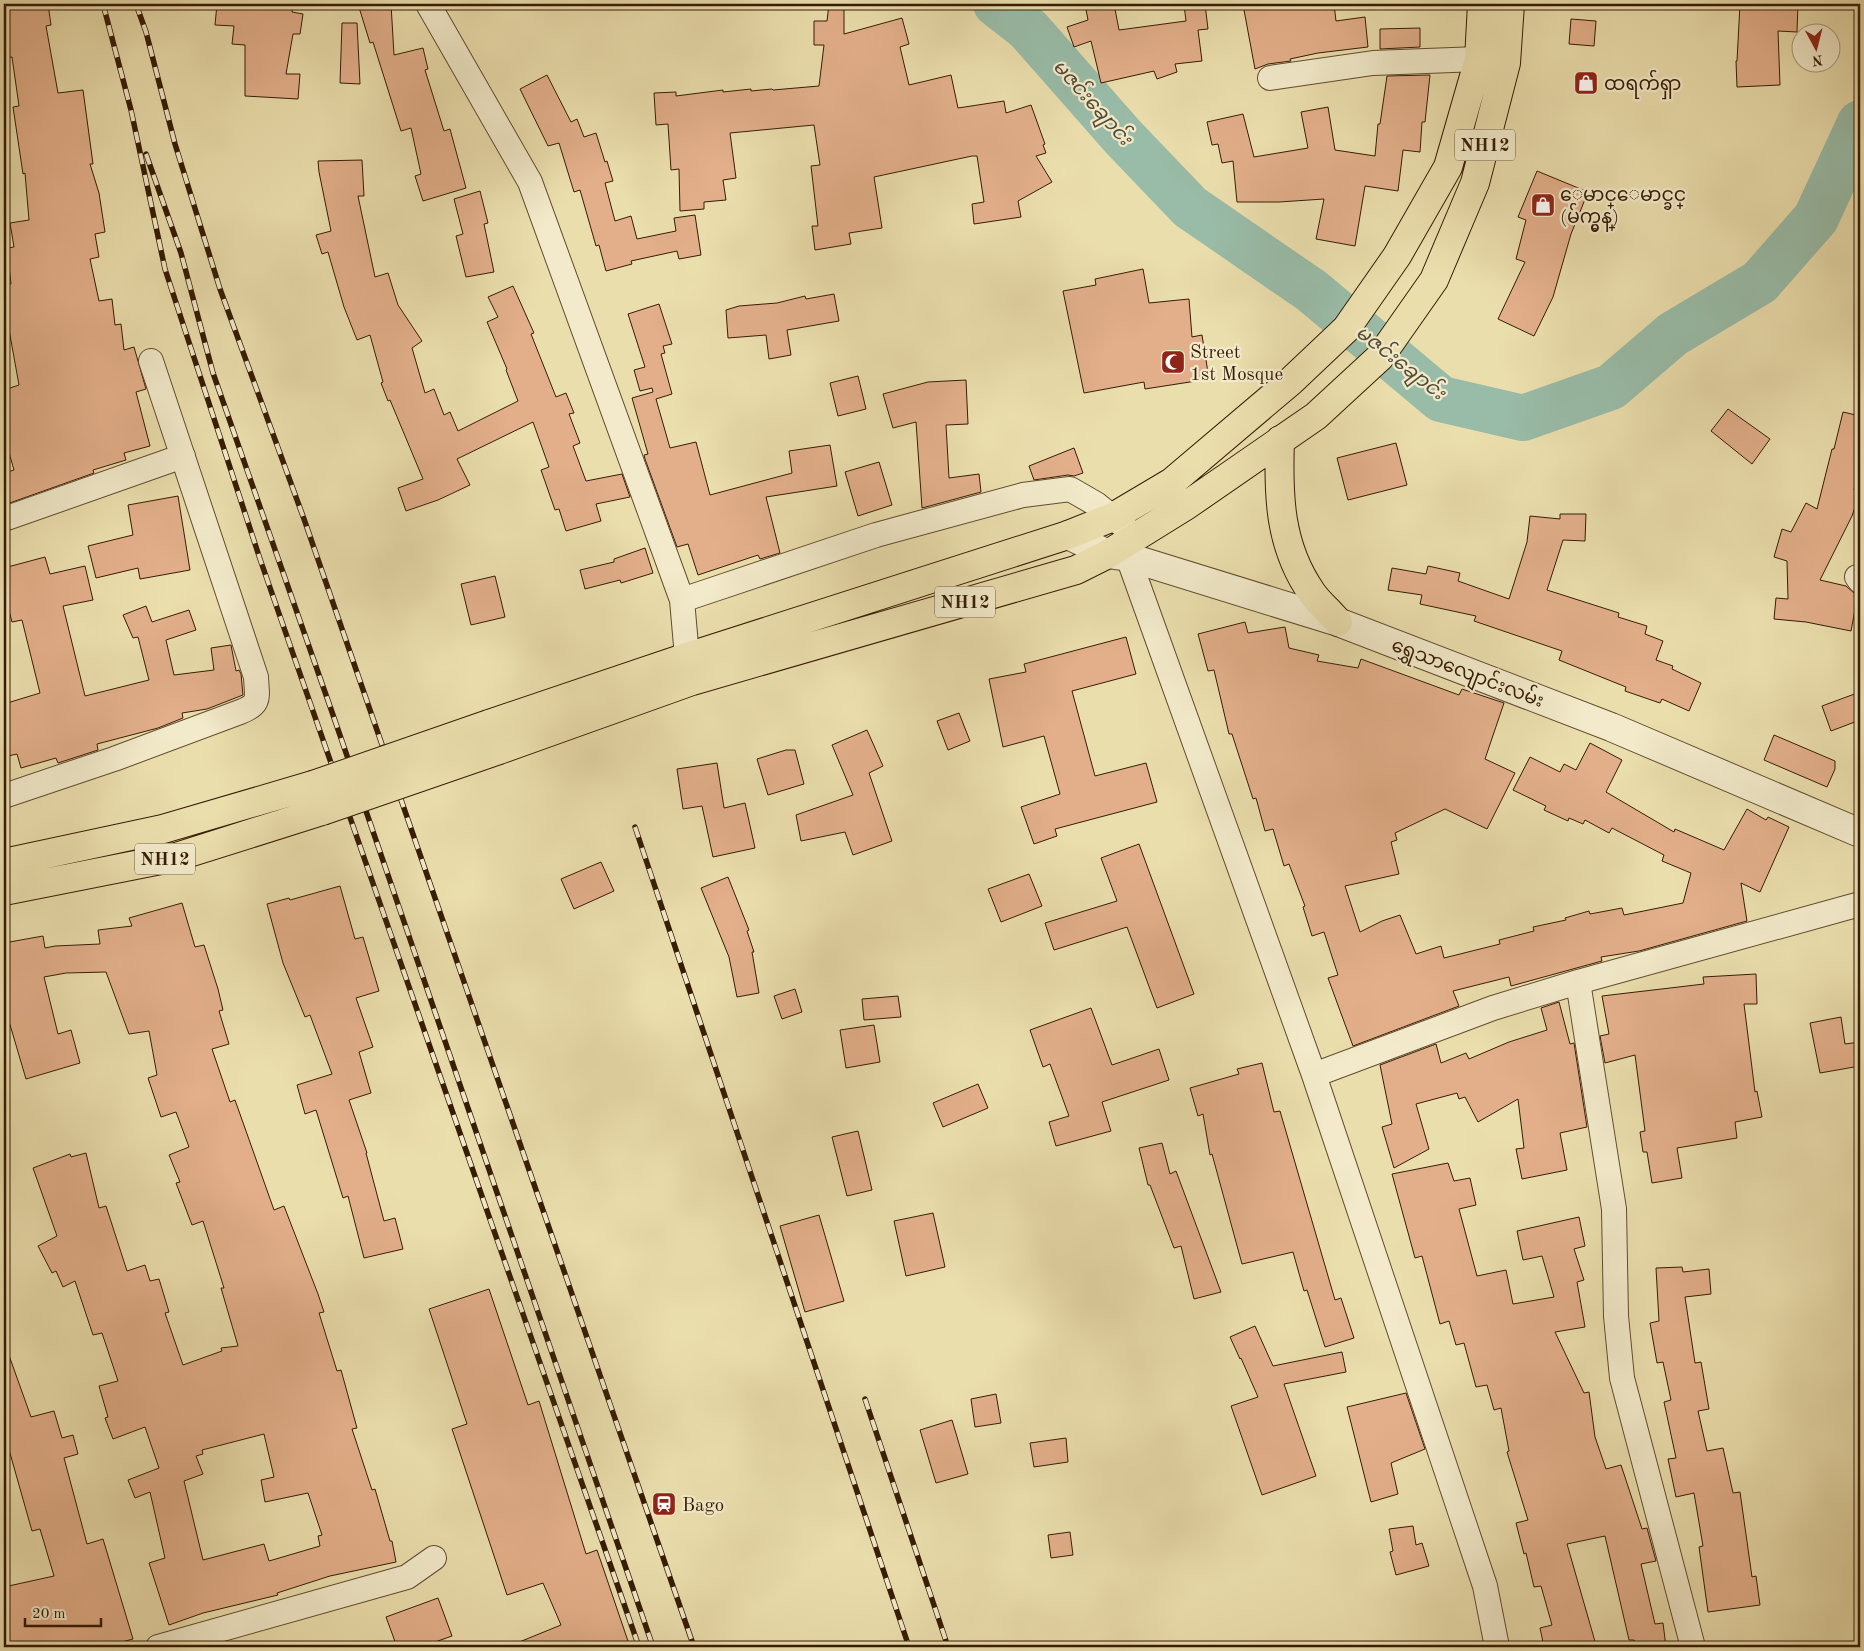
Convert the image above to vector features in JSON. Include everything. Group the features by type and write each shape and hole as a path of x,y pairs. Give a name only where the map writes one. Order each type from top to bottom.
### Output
{"highway":[{"name":"NH12","path":"4,863 163,828 313,785 687,657 1068,535 1113,517 1172,482 1290,382 1346,329 1397,256 1448,168 1479,59 1482,4"},
{"name":"NH12","path":"4,891 176,857 322,811 692,681 1076,570 1124,549 1316,416 1380,356 1434,280 1475,183 1506,63 1510,4"},
{"path":"1280,440 1278,481 1283,525 1295,564 1313,594 1338,622"}],"street":[{"path":"428,4 530,182 682,600 687,657"},
{"path":"1270,78 1373,63 1479,59"},
{"path":"4,796 114,759 240,712 252,707 257,700 256,677 151,361"},
{"path":"4,520 183,456"},
{"path":"682,600 876,535 1023,495 1070,490 1089,499 1113,517 1314,1075 1485,1586 1497,1647"},
{"name":"ရွှေသာလျောင်းလမ်း","path":"1068,535 1124,549 1338,622 1611,727 1860,833"},
{"path":"1314,1075 1493,1008 1578,982 1860,904"},
{"path":"1578,982 1614,1209 1616,1316 1622,1378 1693,1647"},
{"path":"158,1647 407,1577 434,1558"}],"building":[{"path":"4,4 48,4 51,25 46,26 58,93 83,90 93,164 90,164 99,193 105,232 95,234 99,257 90,259 99,301 112,299 115,325 121,324 124,350 134,347 146,389 136,392 150,446 124,453 126,460 93,470 94,473 4,505 4,473 14,470 4,435 4,390 19,385 4,302 4,285 11,284 7,248 14,247 10,223 29,220 25,173 23,174 13,107 19,106 12,57 6,58"},
{"path":"217,4 293,4 292,12 303,14 300,34 293,34 286,74 300,74 298,99 245,96 245,45 232,44 234,26 215,25"},
{"path":"358,4 391,4 394,55 423,48 428,69 425,70 444,131 450,129 466,188 423,201 415,176 421,174 411,128 401,131 373,42 370,43"},
{"path":"829,4 844,4 844,34 902,18 909,44 900,47 909,85 951,75 958,108 1004,101 1006,113 1031,105 1045,144 1043,145 1046,153 1036,156 1052,182 1018,201 1021,217 974,224 972,204 984,202 977,156 972,156 874,177 882,228 849,233 851,244 815,250 812,226 818,226 811,166 820,165 814,125 730,133 736,178 723,180 726,200 704,202 704,209 680,211 679,169 671,170 668,124 656,125 654,93 676,92 676,96 723,90 723,92 751,89 751,91 819,86 824,45 814,45 814,21 827,21"},
{"path":"1085,4 1114,4 1119,30 1186,21 1184,5 1205,4 1208,29 1198,30 1202,61 1175,64 1177,72 1157,79 1154,71 1101,83 1091,41 1074,47 1067,27 1088,20"},
{"path":"1245,4 1334,4 1336,21 1365,17 1368,47 1318,53 1290,59 1291,61 1268,64 1255,69 1244,10"},
{"path":"1740,4 1798,4 1797,22 1792,22 1792,32 1778,31 1780,85 1737,87"},
{"path":"1571,19 1596,21 1594,46 1569,44"},
{"path":"342,23 357,23 360,84 340,83"},
{"path":"1420,28 1420,47 1380,49 1380,29"},
{"path":"547,75 571,122 577,119 584,137 596,133 613,181 605,183 615,221 631,216 637,239 676,231 674,218 695,215 701,255 679,259 677,251 631,261 632,264 606,271 599,245 596,246 580,190 574,192 559,143 548,146 520,89"},
{"path":"1430,75 1425,122 1422,122 1420,152 1403,150 1398,191 1365,186 1355,246 1316,239 1324,199 1237,202 1233,161 1222,163 1218,144 1212,145 1207,122 1243,114 1254,157 1308,148 1301,112 1328,107 1335,150 1375,156 1378,124 1380,124 1387,76"},
{"path":"362,160 364,196 358,196 375,277 388,273 398,305 422,341 412,348 425,393 434,389 444,415 450,412 458,431 518,401 487,322 498,317 488,297 513,286 534,333 531,334 556,397 566,393 574,413 569,414 580,443 573,446 586,481 622,474 630,497 596,504 601,521 566,531 559,509 555,510 541,470 549,467 533,422 457,459 470,485 438,500 406,511 398,488 423,479 381,383 383,382 370,335 357,340 344,307 328,252 322,254 316,235 331,231 318,161"},
{"path":"1537,171 1588,192 1571,234 1553,297 1534,336 1498,319 1525,262 1516,259 1526,220 1518,217"},
{"path":"480,191 488,223 484,224 494,272 466,277 456,236 463,234 454,199"},
{"path":"1143,269 1149,303 1189,299 1192,337 1202,335 1209,379 1145,389 1144,382 1084,393 1063,291 1096,285 1095,279"},
{"path":"834,294 839,321 787,330 791,355 769,359 766,335 728,338 726,310 739,306 777,303 805,296 806,299"},
{"path":"659,304 672,344 663,346 665,353 661,354 672,394 656,399 670,448 696,442 710,495 792,473 789,451 830,445 837,486 766,497 780,553 760,559 758,555 698,575 688,544 677,547 645,459 644,455 648,454 632,398 653,392 652,388 640,391 634,370 645,367 628,314"},
{"path":"858,376 866,409 838,416 830,383"},
{"path":"966,380 968,424 946,425 949,478 979,474 981,492 922,508 916,422 893,428 883,394 928,382"},
{"path":"1728,409 1770,439 1752,464 1711,431"},
{"path":"1843,412 1860,416 1860,468 1854,490 1860,492 1852,516 1820,580 1846,586 1858,594 1851,631 1806,622 1774,619 1776,598 1788,599 1787,561 1774,557 1782,529 1791,532 1806,503 1817,509"},
{"path":"1396,443 1407,485 1348,500 1337,458"},
{"path":"1074,448 1083,473 1074,476 1068,475 1034,480 1029,466"},
{"path":"879,462 892,505 858,516 845,472"},
{"path":"178,496 190,570 140,579 138,568 96,578 88,546 133,535 128,505"},
{"path":"1560,514 1586,514 1585,541 1563,540 1547,590 1619,613 1618,617 1647,626 1645,634 1663,641 1656,660 1673,666 1672,669 1701,683 1689,711 1662,699 1660,703 1625,691 1626,687 1559,660 1562,651 1474,621 1476,616 1420,604 1422,595 1388,590 1392,568 1426,574 1428,566 1460,573 1458,581 1509,599 1527,542 1530,516 1560,519"},
{"path":"645,548 653,573 621,583 620,580 585,589 580,570 614,562 614,559"},
{"path":"45,557 50,574 85,566 93,600 63,606 85,696 149,680 138,637 133,638 123,615 146,606 152,622 189,610 196,630 166,640 174,675 214,670 211,648 231,645 236,671 239,670 241,674 243,695 207,709 182,713 183,718 158,728 97,744 98,750 58,763 56,758 21,768 17,754 4,757 4,704 40,693 22,620 12,622 4,592 4,568"},
{"path":"495,576 505,617 471,625 461,584"},
{"path":"1245,622 1248,633 1285,627 1289,648 1319,655 1317,661 1358,668 1361,659 1459,695 1462,689 1504,703 1485,759 1515,773 1487,829 1445,809 1395,833 1397,840 1391,842 1399,874 1345,886 1360,932 1382,921 1400,915 1416,954 1441,946 1444,958 1500,944 1499,940 1534,931 1533,927 1566,920 1565,918 1589,911 1590,914 1622,908 1624,915 1683,903 1691,873 1662,861 1664,855 1612,828 1609,833 1585,820 1583,824 1569,818 1568,821 1544,810 1546,806 1513,790 1530,757 1560,772 1564,764 1576,770 1590,743 1622,760 1606,792 1674,832 1675,829 1724,850 1747,809 1766,820 1768,817 1789,827 1760,892 1741,883 1747,921 1639,951 1601,957 1602,961 1511,986 1509,977 1453,991 1459,1006 1353,1046 1328,978 1338,975 1324,932 1312,936 1303,907 1305,906 1289,864 1284,866 1273,829 1265,831 1256,798 1253,799 1232,734 1229,734 1214,670 1208,671 1198,634"},
{"path":"1126,637 1136,674 1072,691 1095,776 1146,763 1157,802 1055,829 1057,836 1034,844 1021,807 1060,794 1044,736 1003,747 989,679 1026,672 1024,664"},
{"path":"1860,692 1860,720 1831,731 1822,706"},
{"path":"959,713 970,741 948,750 937,721"},
{"path":"867,730 883,766 869,773 892,841 853,855 845,832 801,841 796,815 853,795 832,745"},
{"path":"1774,735 1835,761 1835,769 1827,787 1764,760"},
{"path":"786,750 795,750 804,784 768,795 757,759"},
{"path":"717,763 724,808 745,803 755,848 713,857 702,806 683,809 677,769"},
{"path":"1139,844 1194,994 1157,1008 1127,927 1054,950 1045,923 1117,901 1101,858"},
{"path":"601,862 614,891 574,909 561,879"},
{"path":"1029,874 1042,906 1001,922 988,889"},
{"path":"728,877 749,930 747,931 754,952 752,952 759,993 737,997 729,957 701,888"},
{"path":"340,886 355,939 363,937 379,991 356,998 373,1047 359,1052 371,1093 349,1100 367,1153 384,1221 395,1218 403,1249 364,1258 348,1196 343,1198 316,1110 305,1114 297,1085 332,1074 310,1015 305,1017 283,963 267,904 289,898 290,900"},
{"path":"182,903 195,947 204,945 218,989 223,1010 219,1011 229,1044 212,1049 230,1102 235,1100 274,1210 284,1206 318,1294 324,1312 319,1313 337,1371 341,1370 357,1428 352,1429 372,1490 375,1489 390,1541 392,1541 396,1562 330,1576 277,1593 278,1595 203,1613 169,1625 149,1563 165,1558 150,1492 135,1498 128,1480 159,1468 145,1427 113,1439 105,1418 108,1417 99,1386 118,1381 102,1333 93,1335 75,1281 63,1287 56,1271 52,1273 38,1246 57,1236 33,1168 70,1154 71,1157 86,1153 99,1208 106,1206 127,1271 145,1265 150,1281 159,1279 169,1312 165,1313 183,1365 222,1351 221,1348 238,1346 221,1288 224,1288 203,1221 192,1225 176,1183 180,1182 169,1155 189,1147 176,1112 161,1117 148,1078 157,1075 149,1031 129,1034 106,972 66,973 44,977 58,1034 71,1030 80,1063 26,1079 8,1018 4,1019 4,943 43,936 45,948 100,944 98,930 132,926 129,918","holes":["264,1434 274,1477 261,1480 265,1502 308,1493 322,1535 318,1536 320,1546 269,1561 264,1544 203,1560 184,1481 203,1474 196,1456 203,1454 202,1450"]},
{"path":"1756,974 1757,1004 1744,1004 1755,1092 1757,1091 1762,1117 1735,1122 1737,1138 1677,1148 1682,1178 1652,1183 1647,1152 1643,1152 1640,1132 1645,1131 1635,1055 1605,1063 1600,1036 1609,1034 1602,996 1704,984 1703,977"},
{"path":"795,989 802,1012 782,1019 774,996"},
{"path":"898,996 901,1017 864,1020 862,999"},
{"path":"1559,1002 1570,1044 1574,1043 1587,1127 1560,1133 1567,1170 1522,1179 1516,1149 1524,1148 1518,1099 1478,1122 1465,1097 1459,1099 1457,1093 1416,1104 1429,1149 1394,1168 1382,1127 1392,1124 1380,1065 1436,1044 1441,1063 1466,1053 1469,1059 1509,1042 1547,1030 1541,1008"},
{"path":"1091,1008 1112,1065 1159,1049 1169,1080 1102,1102 1111,1131 1056,1146 1049,1122 1069,1116 1050,1064 1043,1067 1030,1030"},
{"path":"1841,1017 1845,1044 1860,1042 1860,1066 1820,1073 1810,1023"},
{"path":"874,1025 880,1062 846,1068 840,1030"},
{"path":"1262,1063 1274,1112 1280,1111 1335,1300 1341,1298 1354,1338 1325,1347 1307,1290 1304,1291 1293,1252 1242,1264 1212,1154 1210,1155 1203,1114 1198,1116 1190,1088 1239,1074 1237,1069"},
{"path":"978,1084 988,1108 943,1127 933,1103"},
{"path":"858,1131 872,1190 847,1196 832,1137"},
{"path":"1162,1143 1170,1174 1176,1171 1221,1292 1194,1299 1181,1246 1174,1248 1150,1185 1148,1185 1139,1148"},
{"path":"1448,1163 1454,1181 1470,1178 1476,1205 1459,1209 1477,1276 1506,1270 1513,1304 1554,1297 1542,1256 1523,1260 1517,1231 1579,1217 1585,1246 1574,1249 1584,1280 1577,1282 1585,1327 1555,1332 1584,1393 1589,1392 1595,1437 1606,1469 1621,1465 1642,1529 1647,1528 1656,1561 1641,1564 1655,1624 1663,1623 1666,1647 1637,1647 1634,1640 1629,1640 1605,1536 1567,1544 1596,1645 1544,1647 1540,1628 1552,1625 1541,1586 1534,1587 1526,1553 1524,1554 1516,1523 1528,1520 1507,1452 1509,1451 1501,1408 1494,1410 1487,1385 1476,1387 1464,1343 1456,1345 1449,1321 1440,1324 1422,1256 1415,1258 1392,1174"},
{"path":"933,1213 945,1267 906,1276 894,1221"},
{"path":"819,1215 844,1301 805,1312 780,1226"},
{"path":"1682,1267 1683,1272 1709,1269 1711,1294 1685,1297 1695,1363 1701,1362 1709,1409 1698,1411 1707,1451 1723,1448 1733,1493 1740,1492 1752,1577 1756,1576 1760,1605 1708,1612 1699,1547 1703,1546 1694,1493 1676,1497 1668,1459 1676,1458 1664,1402 1671,1400 1663,1362 1657,1363 1650,1323 1659,1321 1656,1268"},
{"path":"489,1289 528,1405 539,1401 586,1554 597,1550 630,1647 507,1647 561,1625 543,1583 507,1595 452,1429 467,1424 429,1309"},
{"path":"1255,1326 1273,1366 1342,1352 1346,1372 1284,1384 1316,1476 1262,1495 1231,1406 1258,1397 1230,1337"},
{"path":"6,1347 31,1417 54,1411 62,1438 73,1435 78,1454 64,1458 87,1544 103,1539 133,1639 104,1647 4,1647 4,1587 54,1576 40,1529 32,1531 4,1432 4,1348"},
{"path":"1406,1393 1425,1449 1391,1463 1398,1494 1371,1502 1347,1407"},
{"path":"996,1394 1001,1423 975,1427 971,1399"},
{"path":"952,1420 968,1474 936,1483 920,1430"},
{"path":"1066,1438 1068,1462 1034,1467 1030,1443"},
{"path":"1413,1526 1416,1545 1422,1543 1429,1566 1396,1575 1390,1552 1393,1551 1389,1529"},
{"path":"1070,1532 1073,1555 1051,1558 1048,1535"},
{"path":"438,1598 452,1636 421,1647 397,1647 386,1617"}],"waterway":[{"name":"မဇင်းချောင်း","path":"996,4 1028,29 1123,137 1190,207 1312,291 1441,399 1523,418 1611,387 1673,334 1760,282 1816,218 1860,123"}],"railway":[{"path":"103,4 131,110 165,269 260,559 639,1647"},
{"path":"136,4 146,32 175,144 220,289 304,519 694,1647"},
{"path":"146,154 181,253 213,373 332,712 653,1647"},
{"path":"635,827 909,1647"},
{"path":"865,1399 948,1647"}],"place":[{"name":"ထရက်ရှာ","path":"1586,83"},
{"name":"ေမာင္ေမာင္ခင္ (မ်က္မွန္)","path":"1543,205"},
{"name":"Street 1st Mosque","path":"1173,362"},
{"name":"Bago","path":"664,1504"}]}
